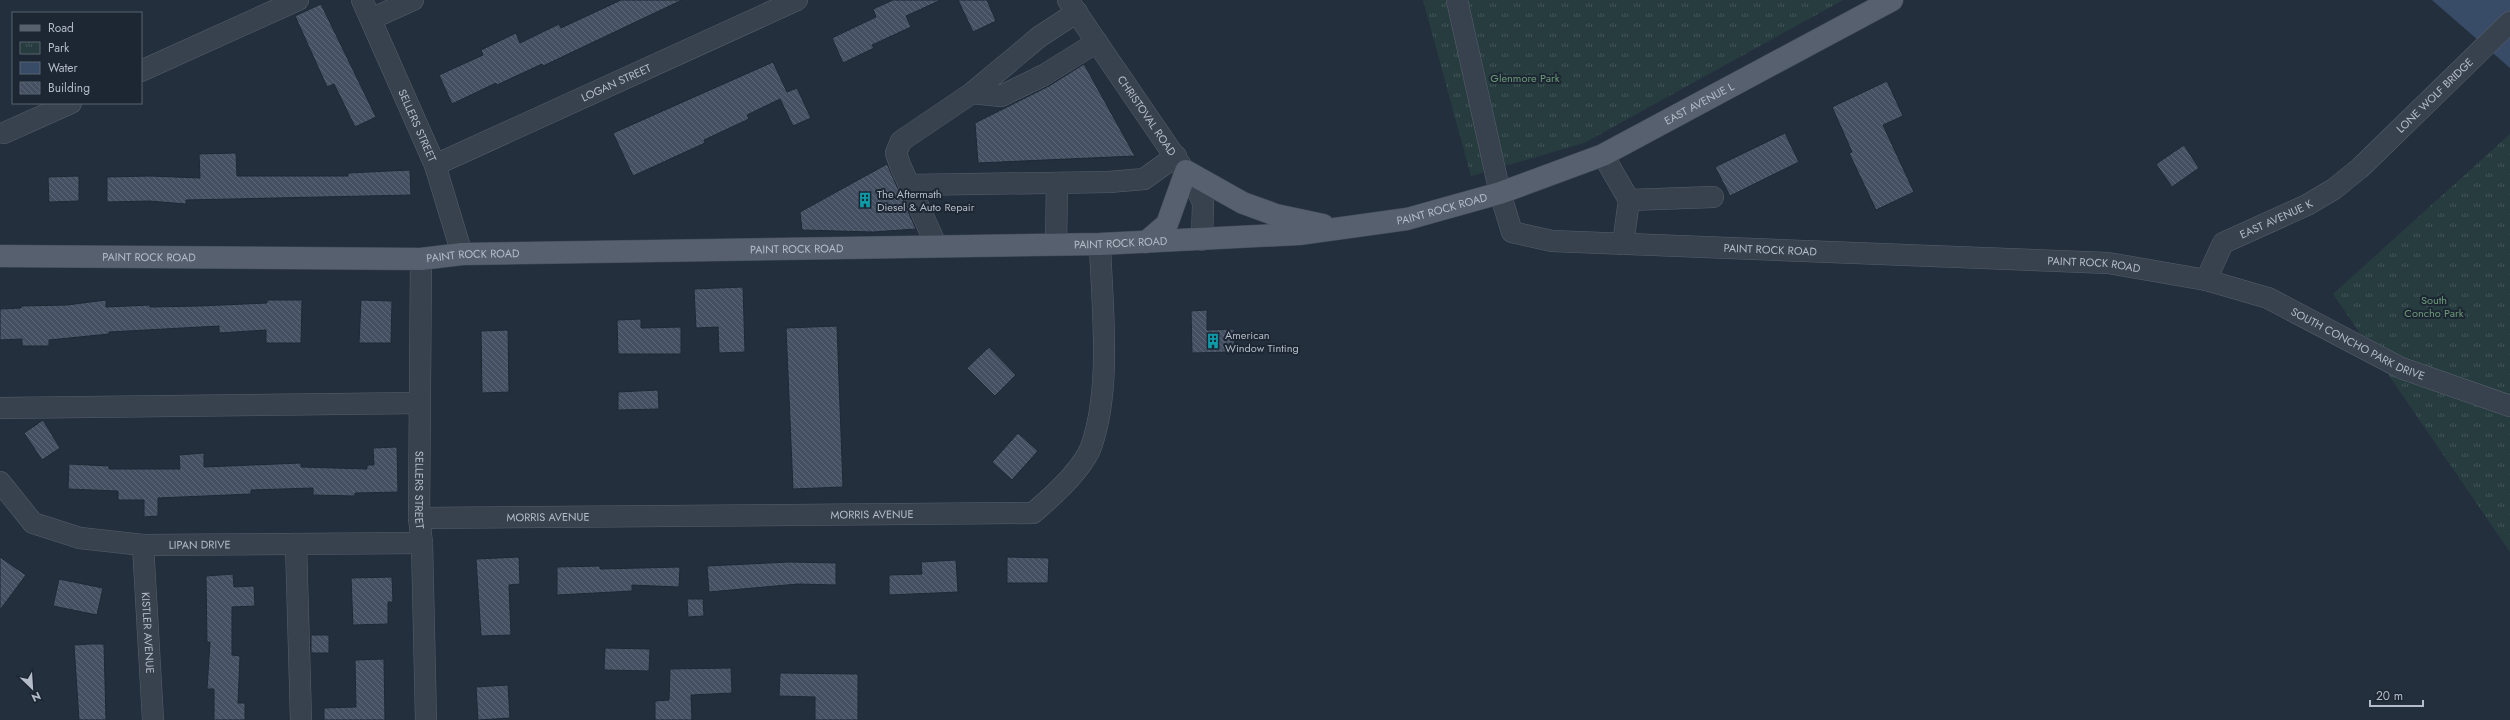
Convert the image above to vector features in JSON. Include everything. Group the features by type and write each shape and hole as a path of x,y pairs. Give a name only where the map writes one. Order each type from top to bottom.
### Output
{"main road":[{"name":"EAST AVENUE L","path":"1500,193 1603,155 1892,0"},
{"path":"1146,242 1167,224 1181,164 1243,203 1276,215 1339,229"},
{"name":"PAINT ROCK ROAD","path":"0,256 421,259 462,254 1056,245 1202,240 1299,234 1407,220 1500,193"}],"street":[{"path":"142,71 298,0"},
{"name":"SELLERS STREET","path":"362,0 435,165 462,254"},
{"path":"371,19 413,0"},
{"name":"LOGAN STREET","path":"435,165 796,0"},
{"path":"1457,0 1500,193"},
{"path":"937,247 896,152 900,141 972,94 1073,6"},
{"name":"CHRISTOVAL ROAD","path":"1073,6 1181,164 1203,203 1202,240"},
{"name":"LONE WOLF BRIDGE","path":"2360,168 2510,22"},
{"path":"972,94 1002,96 1044,75 1097,42"},
{"path":"4,133 69,104"},
{"path":"1603,155 1629,200 1623,244"},
{"path":"909,185 1057,183 1144,179 1181,164"},
{"name":"EAST AVENUE K","path":"2206,280 2223,244 2307,204 2334,189 2360,168"},
{"path":"1056,245 1057,183"},
{"name":"PAINT ROCK ROAD","path":"1500,193 1512,232 1552,241 2108,263 2206,280"},
{"path":"1629,200 1713,197"},
{"name":"MORRIS AVENUE","path":"419,518 1033,513 1063,487 1090,448 1104,394 1100,244"},
{"name":"SELLERS STREET","path":"421,259 419,518 422,543 426,720"},
{"name":"SOUTH CONCHO PARK DRIVE","path":"2206,280 2268,298 2401,368 2510,406"},
{"path":"0,408 420,403"},
{"name":"LIPAN DRIVE","path":"0,482 33,523 80,538 143,545 422,543"},
{"path":"296,544 301,720"},
{"name":"KISTLER AVENUE","path":"143,545 153,720"}],"green space":[{"name":"Glenmore Park","path":"1423,0 1843,0 1584,143 1471,176"},
{"name":"South Concho Park","path":"2510,134 2510,552 2333,294"}],"water":[{"path":"2432,0 2510,0 2510,68"}],"building":[{"path":"621,0 682,0 543,66 542,64 497,85 496,83 452,104 439,75 483,55 481,50 516,33 520,43 559,24 561,28"},
{"path":"893,0 941,0 906,16 911,27 872,45 874,48 843,63 832,38 876,17 873,9"},
{"path":"958,0 987,0 996,21 973,32"},
{"path":"321,4 376,117 355,127 334,84 327,87 295,16"},
{"path":"773,62 787,92 797,88 811,118 793,126 780,99 747,115 749,119 704,140 705,143 633,176 613,133"},
{"path":"1084,64 1135,156 978,163 975,123 1049,86"},
{"path":"1887,81 1903,116 1883,125 1914,192 1876,210 1849,153 1852,152 1832,107"},
{"path":"1785,133 1799,162 1730,196 1715,167"},
{"path":"2184,145 2199,168 2172,187 2156,164"},
{"path":"236,153 237,176 348,176 348,173 410,170 411,195 186,200 186,204 149,201 107,202 107,177 150,176 200,178 199,154"},
{"name":"The Aftermath Diesel & Auto Repair","path":"887,164 916,229 873,232 802,230 800,212"},
{"path":"79,176 79,201 49,202 48,177"},
{"path":"743,287 745,352 719,353 718,327 696,328 694,289"},
{"path":"106,300 106,307 150,305 150,307 267,303 267,300 302,300 301,343 266,343 266,330 219,333 219,326 109,332 109,334 49,340 49,346 22,346 22,339 0,340 0,309 21,308 21,306 67,305"},
{"path":"361,300 392,301 391,343 359,343"},
{"name":"American Window Tinting","path":"1207,310 1207,330 1234,329 1235,352 1192,353 1191,311"},
{"path":"641,319 641,328 681,327 681,354 618,354 617,320"},
{"path":"837,326 843,487 793,489 786,328"},
{"path":"508,330 509,392 482,393 481,331"},
{"path":"989,347 1016,375 995,396 967,368"},
{"path":"658,390 659,409 618,410 618,392"},
{"path":"43,420 60,448 42,460 24,433"},
{"path":"1018,433 1038,451 1012,480 992,462"},
{"path":"397,447 398,492 355,493 355,496 313,495 313,488 251,490 251,494 158,498 158,516 144,517 144,500 118,500 118,491 68,489 69,464 109,466 109,469 180,469 179,455 204,453 204,467 301,463 301,467 367,469 367,465 374,465 373,448"},
{"path":"0,557 26,575 0,610"},
{"path":"519,557 520,584 509,585 511,635 481,636 476,559"},
{"path":"1007,557 1049,558 1048,583 1007,583"},
{"path":"956,560 958,592 889,595 889,575 922,574 921,562"},
{"path":"789,562 836,563 836,585 798,584 709,592 707,566"},
{"path":"600,566 600,569 680,567 679,587 632,585 632,591 557,595 557,567"},
{"path":"233,574 234,587 254,586 255,606 232,607 232,655 240,656 238,703 245,703 245,720 214,720 214,689 207,689 210,642 207,642 206,576"},
{"path":"392,577 393,602 388,602 388,624 353,625 351,578"},
{"path":"59,579 103,588 97,615 53,606"},
{"path":"687,599 703,599 704,616 688,617"},
{"path":"311,635 329,635 329,653 311,653"},
{"path":"104,644 106,720 79,720 74,645"},
{"path":"605,648 650,649 649,671 604,670"},
{"path":"384,659 385,720 324,720 324,708 356,707 355,660"},
{"path":"731,668 732,693 691,695 692,720 655,720 655,701 669,700 670,669"},
{"path":"780,673 858,674 858,720 815,720 815,697 779,696"},
{"path":"508,685 510,718 478,720 476,687"}],"place":[{"name":"The Aftermath Diesel & Auto Repair","path":"865,200"},
{"name":"American Window Tinting","path":"1213,341"}]}
